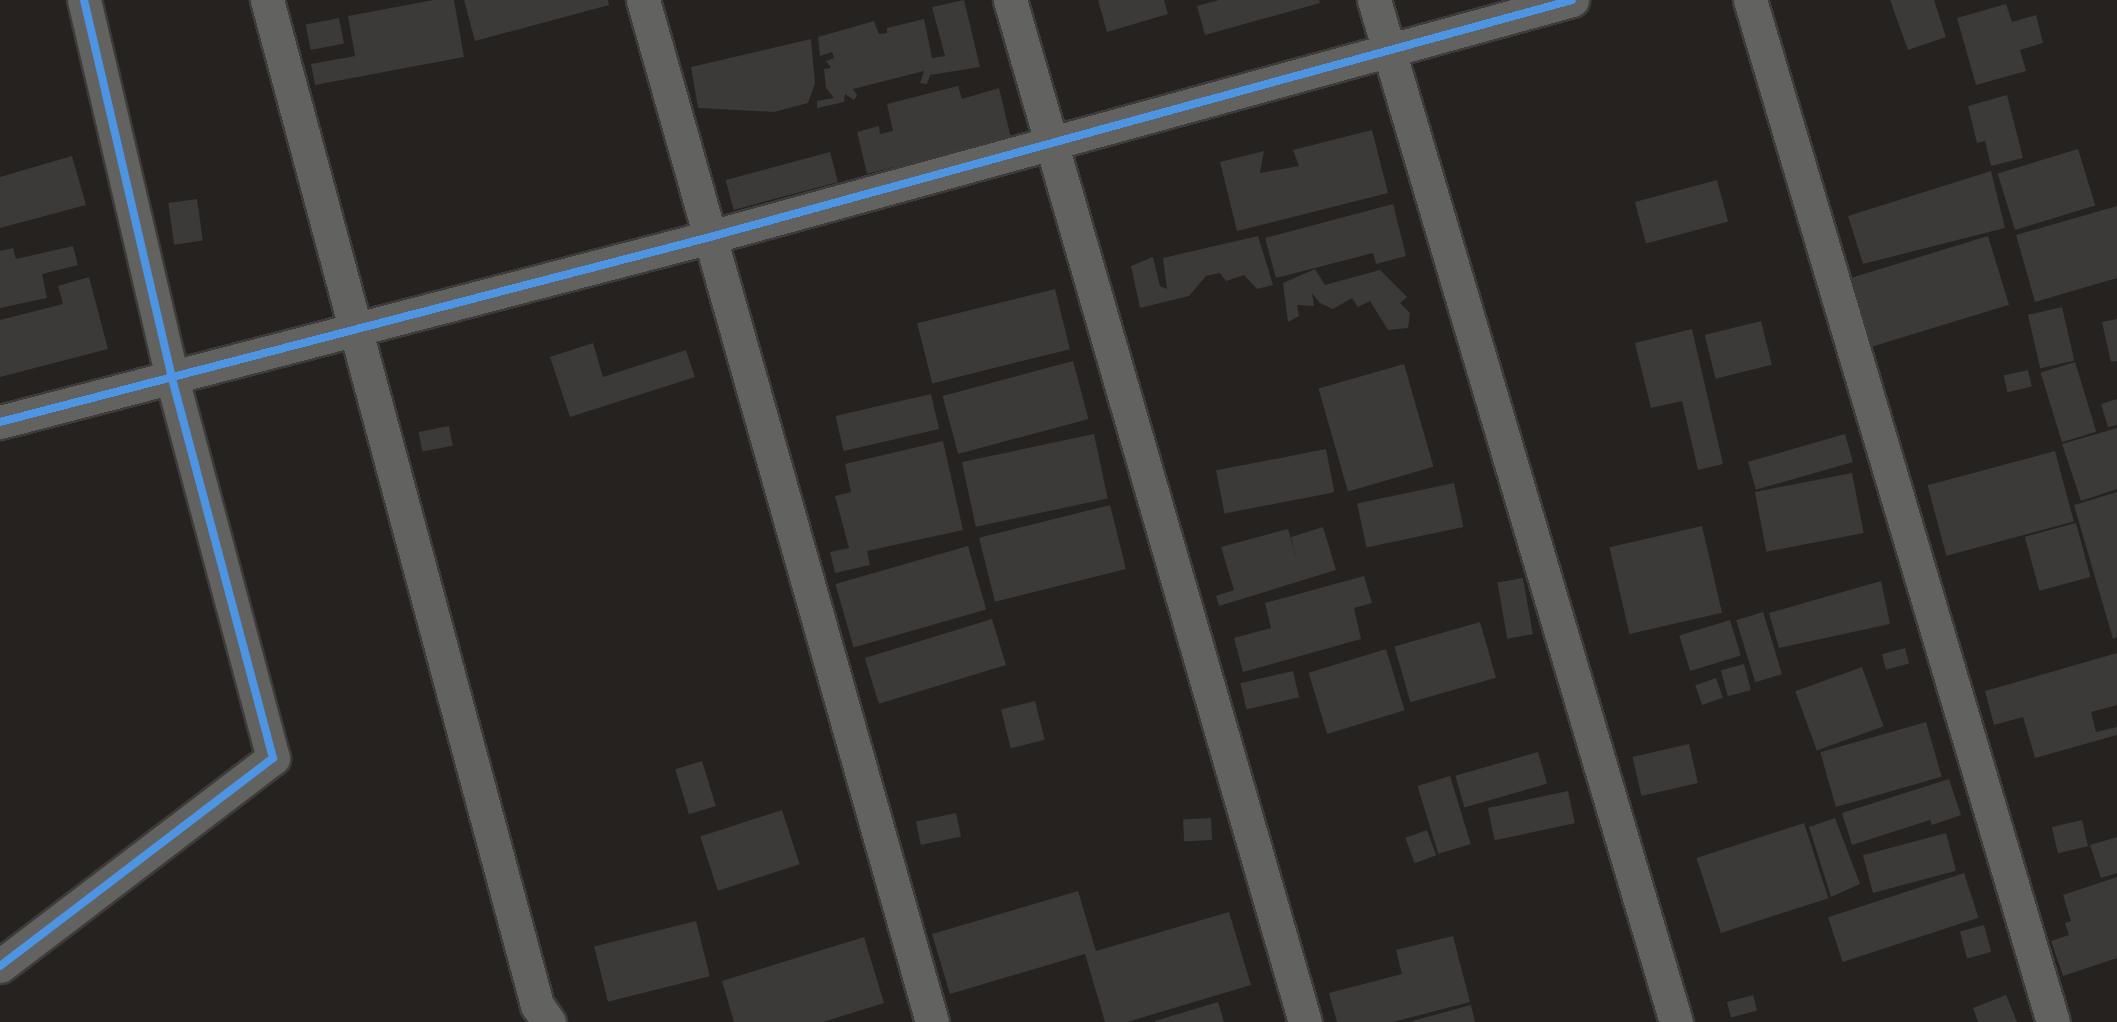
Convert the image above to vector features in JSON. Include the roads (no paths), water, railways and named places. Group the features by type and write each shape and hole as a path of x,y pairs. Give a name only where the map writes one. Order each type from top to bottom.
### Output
{"street":[{"path":"0,966 273,758 172,378 84,0"},
{"path":"267,0 537,1005 549,1022"},
{"path":"643,0 932,1022"},
{"path":"1010,0 1305,1022"},
{"path":"1374,0 1676,1022"},
{"path":"0,423 710,237 1572,0"},
{"path":"1750,0 2053,1022"}]}
